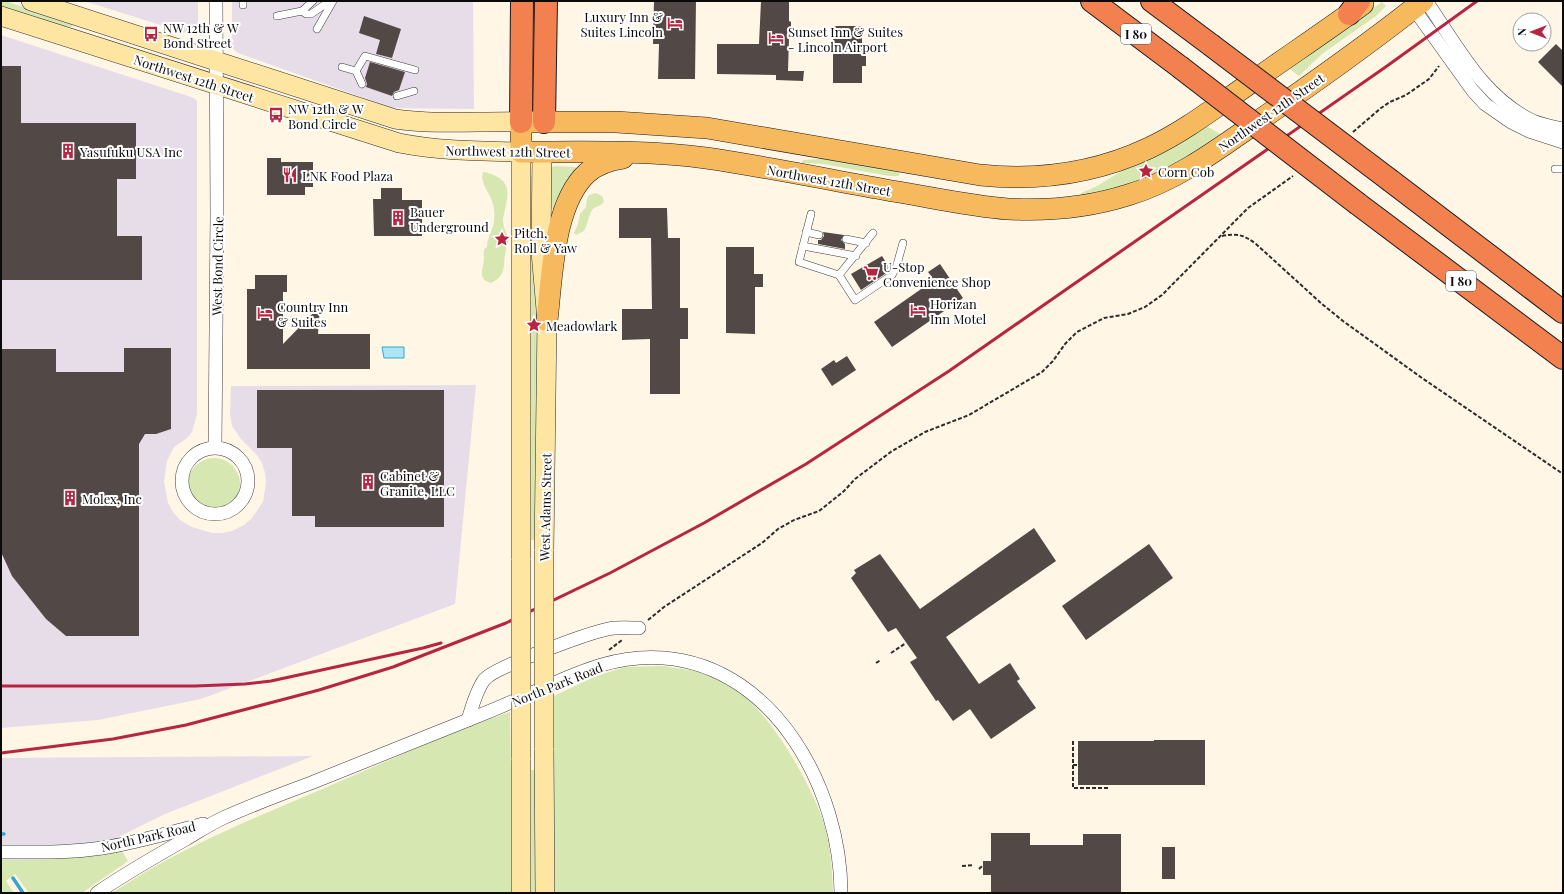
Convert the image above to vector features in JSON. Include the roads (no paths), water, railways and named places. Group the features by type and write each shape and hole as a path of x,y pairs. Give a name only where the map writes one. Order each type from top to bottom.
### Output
{"highway":[{"path":"521,122 522,1"},
{"path":"544,122 546,1"},
{"name":"I 80","path":"1092,1 1563,358"},
{"name":"I 80","path":"1152,1 1563,312"}],"main road":[{"name":"Northwest 12th Street","path":"31,1 377,115 395,119 414,122 441,123 616,122 678,125 752,135 980,175 1002,177 1052,176 1090,169 1150,147 1204,115 1354,8 1367,1"},
{"name":"Northwest 12th Street","path":"1,16 399,144 447,150 645,153 706,158 935,198 1008,209 1064,207 1108,200 1127,195 1161,182 1216,151 1323,76 1418,3"},
{"name":"West Adams Street","path":"521,122 521,893"},
{"name":"West Adams Street","path":"544,122 542,152 541,252 547,321 544,551 545,893"},
{"path":"547,321 557,240 565,208 571,194 580,181 592,169 607,161 645,153"}],"street":[{"name":"West Bond Circle","path":"215,447 217,215 216,1"},
{"path":"1418,3 1447,55 1473,91 1496,113 1529,131 1563,142"},
{"path":"1418,3 1466,60 1484,84 1497,97 1534,121 1563,129"},
{"path":"215,447 226,449 236,455 244,463 248,474 248,486 245,497 232,510 216,514 205,513 196,509 186,496 182,481 183,471 191,458 204,449 215,447"},
{"path":"468,720 478,692 485,679 502,668 577,638 608,629 639,628"},
{"name":"North Park Road","path":"1,852 47,852 100,848 125,844 222,819 468,720 583,670 613,662 644,658 665,658 703,666 720,673 743,687 768,707 792,738 820,789 830,816 839,862 841,893"},
{"name":"North Park Road","path":"98,893 125,874 222,819"}],"lane":[{"path":"278,16 302,11 313,1"},
{"path":"302,11 306,14 311,14 324,5 326,1"},
{"path":"317,29 333,1"},
{"path":"356,71 365,56 398,67 415,70"},
{"path":"342,67 356,71 362,84"},
{"path":"397,96 414,91"},
{"path":"1555,169 1563,169"},
{"path":"811,214 800,262 839,275 855,300 892,275 896,268 903,243"},
{"path":"806,232 819,235"},
{"path":"839,275 856,256 873,233"},
{"path":"846,239 866,243"},
{"path":"803,246 856,256"}],"water":[{"path":"382,347 404,347 404,358 384,358"}],"waterway":[{"path":"13,878 23,893"}],"railway":[{"path":"1,753 113,739 186,725 319,690 393,667 506,623 610,573 704,523 806,464 949,371 1387,66 1477,1"},
{"path":"1,686 195,686 245,684 271,681 441,643"}],"place":[{"name":"Luxury Inn & Suites Lincoln","path":"675,23"},
{"name":"NW 12th & W Bond Street","path":"151,34"},
{"name":"Sunset Inn & Suites - Lincoln Airport","path":"776,38"},
{"name":"NW 12th & W Bond Circle","path":"276,115"},
{"name":"Yasufuku USA Inc","path":"68,151"},
{"name":"Corn Cob","path":"1146,171"},
{"name":"LNK Food Plaza","path":"290,175"},
{"name":"Bauer Underground","path":"398,218"},
{"name":"Pitch, Roll & Yaw","path":"502,239"},
{"name":"U-Stop Convenience Shop","path":"871,273"},
{"name":"Horizan Inn Motel","path":"918,310"},
{"name":"Country Inn & Suites","path":"265,313"},
{"name":"Meadowlark","path":"534,325"},
{"name":"Cabinet & Granite, LLC","path":"368,482"},
{"name":"Molex, Inc","path":"70,498"}]}
